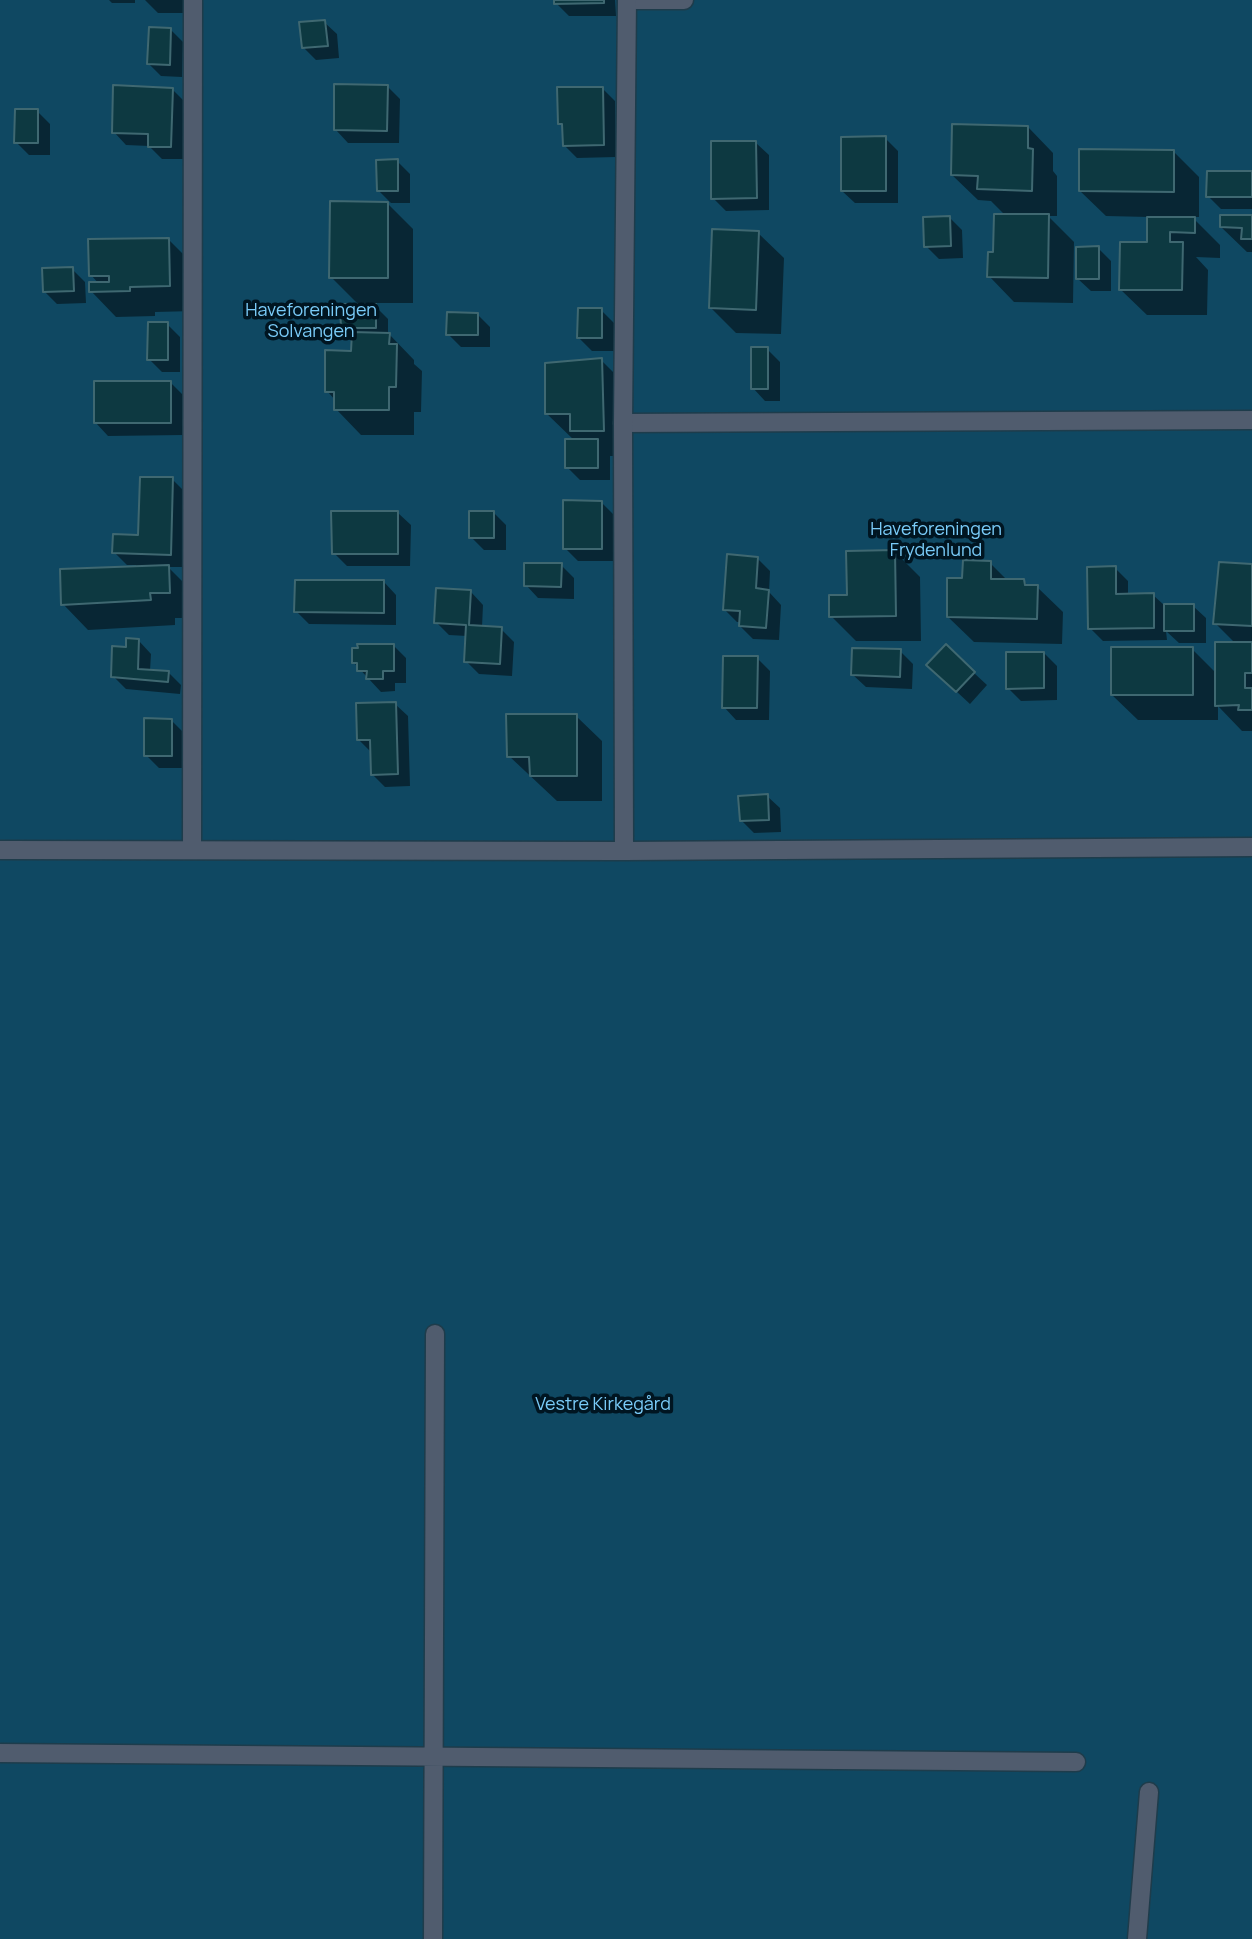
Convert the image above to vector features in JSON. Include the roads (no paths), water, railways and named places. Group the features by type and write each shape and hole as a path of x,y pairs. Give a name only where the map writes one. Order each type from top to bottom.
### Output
{"street":[{"path":"192,850 193,0"},
{"path":"624,851 623,423 627,0 684,0"},
{"path":"623,423 1252,420"},
{"path":"0,850 624,851 1252,847"},
{"path":"433,1939 435,1334"},
{"path":"0,1753 1076,1762"},
{"path":"1137,1939 1149,1792"}],"park label":[{"name":"Haveforeningen Solvangen","path":"311,321"},
{"name":"Haveforeningen Frydenlund","path":"936,540"},
{"name":"Vestre Kirkegård","path":"603,1405"}]}
